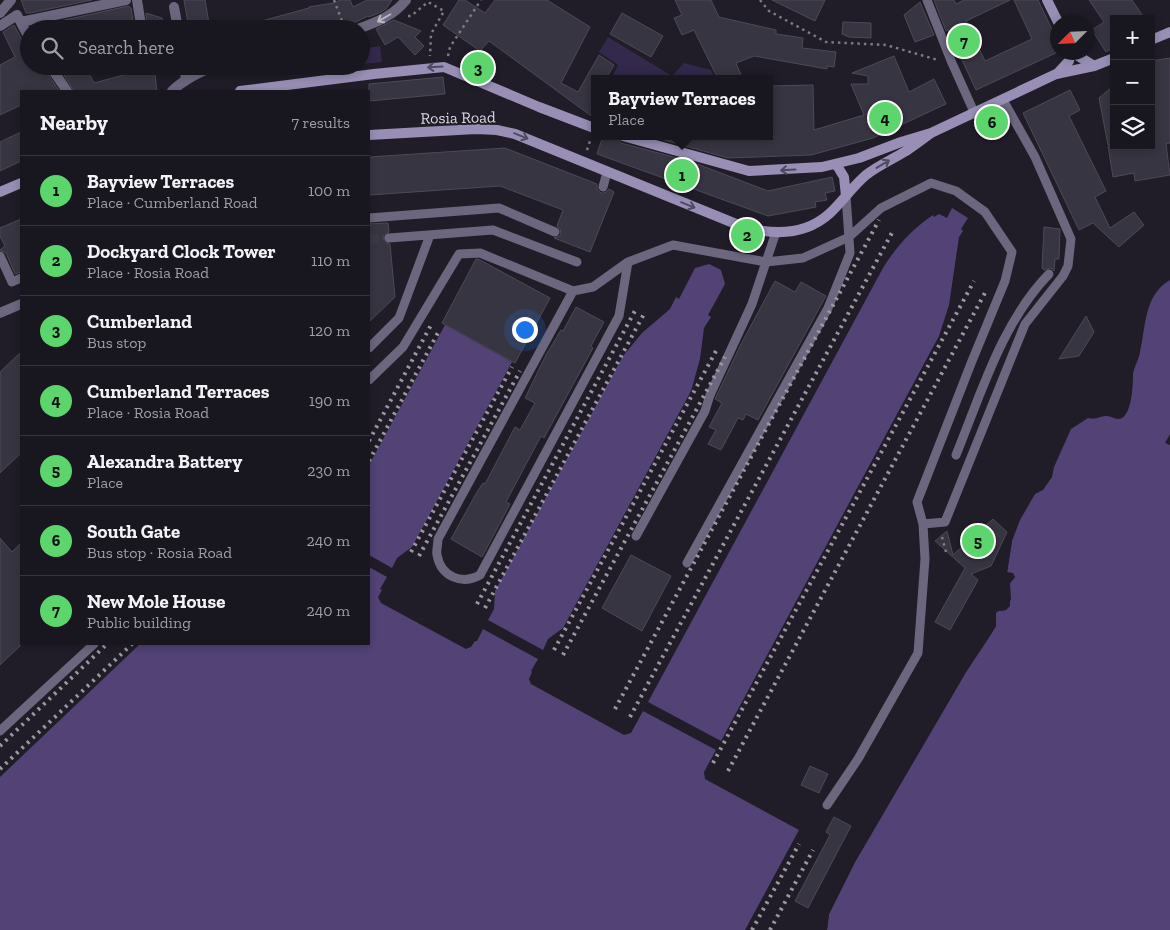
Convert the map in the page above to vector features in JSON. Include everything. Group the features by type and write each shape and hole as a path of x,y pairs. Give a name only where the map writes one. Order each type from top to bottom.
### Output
{"main road":[{"path":"1047,0 1054,15"},
{"path":"1155,38 1170,32"},
{"path":"1056,74 1069,60"},
{"path":"1085,60 1094,66"},
{"name":"Rosia Road","path":"637,140 749,171 807,169 859,158 931,133 1056,74 1094,66 1110,60"},
{"path":"370,75 431,67 451,68 538,107 591,127"},
{"path":"248,90 367,75"},
{"name":"Rosia Road","path":"370,135 476,129 497,130 515,134 741,226 760,231 790,232 803,229 829,214 856,184 873,170 906,151 931,133"},
{"path":"836,164 844,177 846,196"},
{"path":"0,192 20,183"}],"street":[{"path":"0,13 11,0"},
{"path":"31,20 126,0"},
{"path":"137,0 140,20"},
{"path":"370,25 381,21 406,0"},
{"path":"174,7 176,20"},
{"path":"0,26 17,15 20,20"},
{"path":"56,75 66,90"},
{"path":"185,75 186,80"},
{"path":"173,90 196,75"},
{"path":"0,313 20,304"}],"lane":[{"path":"927,0 974,112"},
{"path":"924,524 945,522 1025,324 1063,276 1068,266 1071,238 1035,157 1002,100"},
{"path":"603,187 607,172"},
{"path":"370,379 403,347 459,254 480,253 573,291 593,287 628,262 673,245 766,262 803,258 849,237 881,208 931,184 956,191 985,212 1012,252 1005,281 917,502 924,524 925,559 918,653 858,759 827,805"},
{"path":"687,563 828,308 850,253 846,196"},
{"path":"370,218 499,208 555,232"},
{"path":"389,238 493,230 577,262"},
{"path":"636,536 705,411 710,395 752,304 776,232"},
{"path":"370,347 399,318 430,235"},
{"path":"0,256 12,282 20,278"},
{"path":"573,291 438,539 437,556 443,568 451,577 471,580 480,575 618,316 628,262"},
{"path":"956,455 1005,336 1029,298 1049,274"},
{"path":"0,731 93,645"}],"path":[{"path":"334,0 342,20"},
{"path":"450,47 481,0"},
{"path":"760,0 768,11 826,42 886,45 952,63"},
{"path":"391,14 411,16 428,2 444,12 431,34 431,67"},
{"path":"581,161 582,159 584,160 591,138"},
{"path":"942,537 946,552"}],"shaded area":[{"path":"608,37 670,75 613,75 618,65 599,52"},
{"path":"380,46 382,62 370,63 370,48"},
{"path":"684,63 711,70 713,75 673,75"},
{"path":"952,208 968,218 961,229 963,231 959,237 949,305 939,336 721,741 648,702 883,268 911,232 933,215 934,217 939,214 947,218"},
{"path":"709,264 721,270 725,284 708,315 711,317 704,328 700,359 691,391 563,628 548,639 543,650 488,620 494,609 495,591 623,356 642,333 670,309 676,297 679,299 695,268"},
{"path":"1170,280 1170,434 1165,443 1170,445 1170,930 827,930 829,914 855,862 966,672 996,626 995,613 1006,610 1011,599 1010,583 1015,577 1007,573 1012,541 1020,520 1035,494 1043,490 1052,477 1054,467 1071,429 1088,418 1094,419 1107,416 1120,419 1128,410 1134,369 1139,355 1148,312 1155,294 1161,286"},
{"path":"445,325 512,362 412,547 397,558 392,568 370,556 370,463"},
{"path":"370,568 387,577 378,597 381,603 466,649 477,641 483,629 538,659 531,671 529,679 531,684 624,735 631,733 643,711 716,750 704,772 705,779 799,830 745,930 0,930 0,777 139,645 370,645"}],"pier":[{"path":"1010,538 1012,541 1007,572 1013,573 1015,577 1010,583 1010,606 1006,610 996,613 996,626 966,672 855,862 829,914 827,930 824,930 827,913 853,861 964,671 988,635 993,625 993,611 997,608 1005,608 1008,605 1007,582 1012,577 1005,573"}],"building":[{"path":"21,0 92,0 26,13"},
{"path":"184,0 205,0 208,20 187,20"},
{"path":"341,0 350,0 353,7 367,0 392,0 386,9 360,20 265,20 309,7"},
{"path":"459,0 465,0 485,13 495,0 547,0 590,27 561,83 578,92 599,55 614,65 608,75 591,75 591,116 489,41 480,51 443,25"},
{"path":"675,0 711,0 719,17 776,30 776,34 803,38 802,48 836,52 834,67 827,66 827,69 754,56 736,63 741,75 716,75 694,30 682,35 674,18 682,15"},
{"path":"772,0 825,0 815,21"},
{"path":"934,0 954,0 956,4 964,0 1010,0 966,21 985,61 1032,39 1014,0 1038,0 1050,25 1050,56 976,90 948,30 946,31"},
{"path":"1089,0 1132,0 1142,15 1110,15 1110,50 1106,52 1095,35 1095,28 1104,22"},
{"path":"920,2 934,35 915,42 904,15"},
{"path":"128,6 131,8 133,20 65,20"},
{"path":"146,13 162,18 162,20 146,20"},
{"path":"622,13 663,36 651,57 610,34"},
{"path":"394,20 421,31 415,37 424,46 415,55 398,37 385,45 376,29"},
{"path":"843,22 871,23 871,38 849,37 842,34"},
{"path":"14,25 20,36 20,75 49,75 58,90 20,90 20,105 0,115 0,65 15,57 3,32"},
{"path":"894,56 909,92 934,79 946,104 873,138 811,155 728,158 664,140 773,140 773,86 813,85 814,130 864,115 851,84 868,84 868,76 852,73"},
{"path":"1170,58 1170,143 1166,144 1170,175 1135,181 1134,173 1113,177 1108,146 1110,146 1110,150 1155,150 1155,60"},
{"path":"64,75 90,75 94,83 124,75 155,75 157,90 73,90"},
{"path":"443,77 445,94 370,101 369,84"},
{"path":"1110,89 1110,145 1108,145 1099,98"},
{"path":"1070,90 1080,110 1069,116 1106,191 1095,197 1110,228 1134,212 1144,225 1119,247 1093,223 1079,230 1023,113"},
{"path":"20,132 20,161 0,171 0,142"},
{"path":"602,140 618,140 621,143 692,162 768,191 832,177 835,191 825,193 827,200 815,202 816,207 768,216 597,154"},
{"path":"505,148 597,184 597,189 601,193 605,193 609,189 614,192 590,252 554,238 561,234 557,226 563,210 500,186 370,195 370,157"},
{"path":"20,219 20,272 15,274 6,253 0,250 5,246 0,236 0,228"},
{"path":"388,223 389,232 384,235 383,239 386,243 390,244 395,297 370,321 370,224"},
{"path":"1044,227 1060,229 1059,259 1055,259 1054,271 1051,268 1044,270 1042,268"},
{"path":"476,259 550,298 515,363 442,323"},
{"path":"775,281 795,292 801,282 826,296 758,420 746,414 743,420 738,418 721,450 708,444 716,430 709,427 722,403 715,399 741,344"},
{"path":"576,307 604,322 591,346 593,348 544,438 541,436 506,502 510,504 482,557 451,539 477,492 483,483 485,484 515,427 520,430 535,403 525,398 546,355 561,330 563,331"},
{"path":"1086,316 1094,332 1079,356 1059,359"},
{"path":"20,353 20,454 0,473 0,372"},
{"path":"993,519 1007,532 991,566 971,574 978,580 950,630 935,622 965,568 935,541 947,531 953,555"},
{"path":"0,538 12,552 20,544 21,645 0,665"},
{"path":"631,555 671,576 642,631 602,608"},
{"path":"810,766 828,774 819,793 801,785"},
{"path":"834,817 851,826 808,908 795,901 830,835 826,832"}],"tunnel":[{"path":"370,239 389,238"}],"railway":[{"path":"615,709 879,220"},
{"path":"630,717 894,229"},
{"path":"713,763 974,281"},
{"path":"728,771 987,289"},
{"path":"477,604 637,307"},
{"path":"485,608 645,312"},
{"path":"370,439 431,325"},
{"path":"370,459 440,329"},
{"path":"554,650 716,351"},
{"path":"563,655 725,357"},
{"path":"411,552 512,367"},
{"path":"419,556 520,371"},
{"path":"0,746 106,645"},
{"path":"0,769 131,645"},
{"path":"752,930 799,844"},
{"path":"770,930 813,850"}],"place":[{"name":"New Mole House","path":"964,41"},
{"name":"Cumberland","path":"478,68"},
{"name":"Cumberland Terraces","path":"885,118"},
{"name":"South Gate","path":"992,122"},
{"name":"Bayview Terraces","path":"682,175"},
{"name":"Dockyard Clock Tower","path":"747,235"},
{"name":"Alexandra Battery","path":"978,541"}]}
